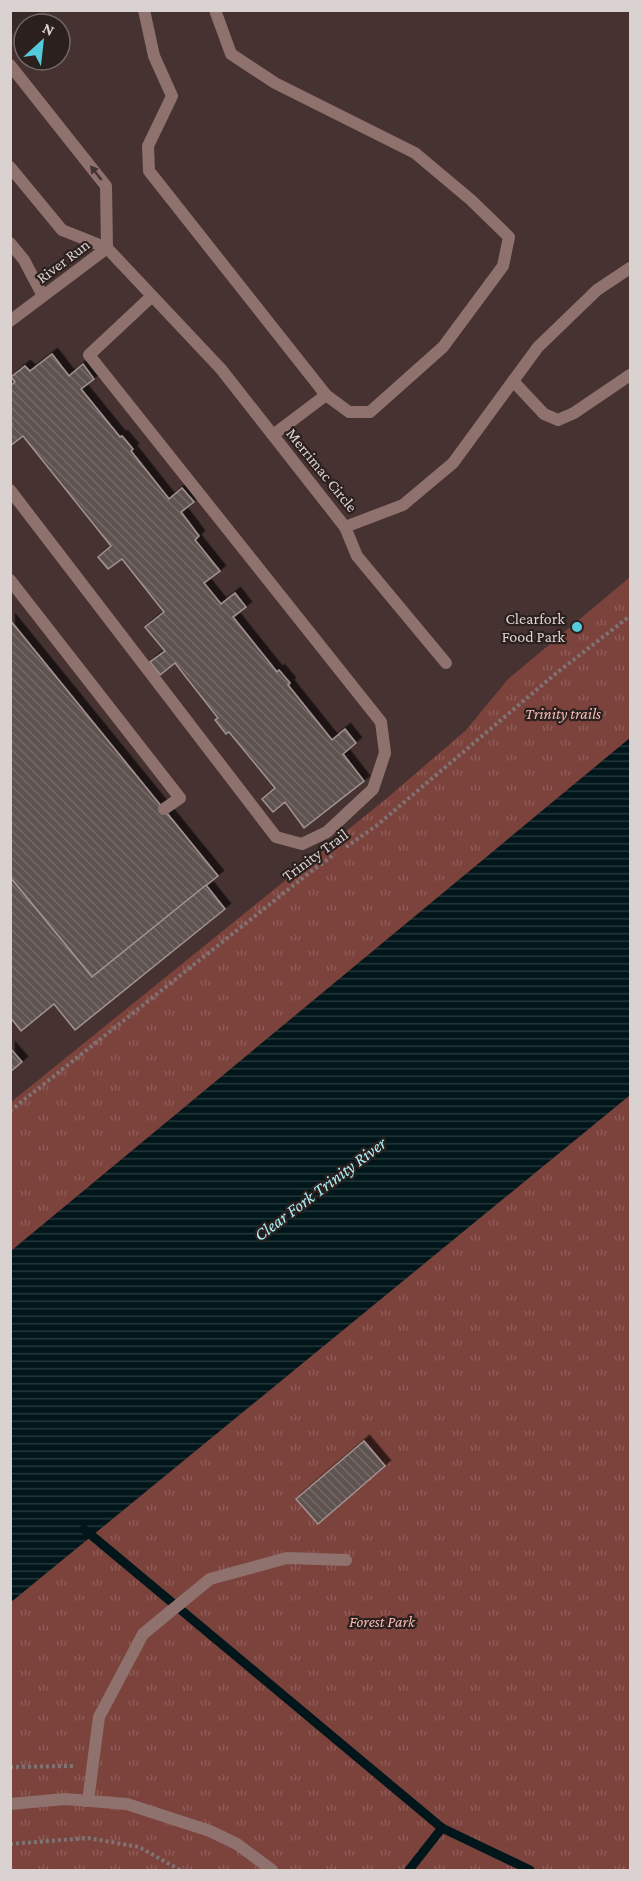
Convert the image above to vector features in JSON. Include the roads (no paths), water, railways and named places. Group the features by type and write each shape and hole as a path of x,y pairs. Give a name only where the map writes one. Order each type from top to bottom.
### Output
{"street":[{"path":"144,10 154,56 172,96 148,146 149,171 326,395 349,412 370,412 443,347 503,266 509,237 471,200 415,153 275,83 231,54 215,10"},
{"path":"10,65 106,186 107,248"},
{"name":"Merrimac Circle","path":"10,166 62,230 107,248 221,369 345,526 403,505 453,463 538,348 597,290 630,268"},
{"path":"10,243 24,260 43,296"},
{"name":"River Run","path":"10,321 107,248"},
{"path":"10,490 276,837 302,844 327,832 373,789 385,753 381,722 89,355 153,296"},
{"path":"513,381 544,414 558,420 574,413 630,375"},
{"path":"273,435 326,395"},
{"path":"345,526 357,556 446,663"},
{"path":"10,580 180,798 164,809"},
{"path":"88,1801 99,1717 143,1634 210,1579 287,1558 346,1560"},
{"path":"10,1804 65,1799 127,1804 210,1831 237,1844 272,1870"}],"water":[{"name":"Clear Fork Trinity River","path":"630,738 630,1095 11,1602 11,1251"}],"waterway":[{"path":"84,1529 442,1828 409,1870"},
{"path":"442,1828 530,1870"}],"place":[{"name":"Clearfork Food Park","path":"577,627"}],"park label":[{"name":"Trinity trails","path":"563,713"},
{"name":"Forest Park","path":"382,1621"}]}
